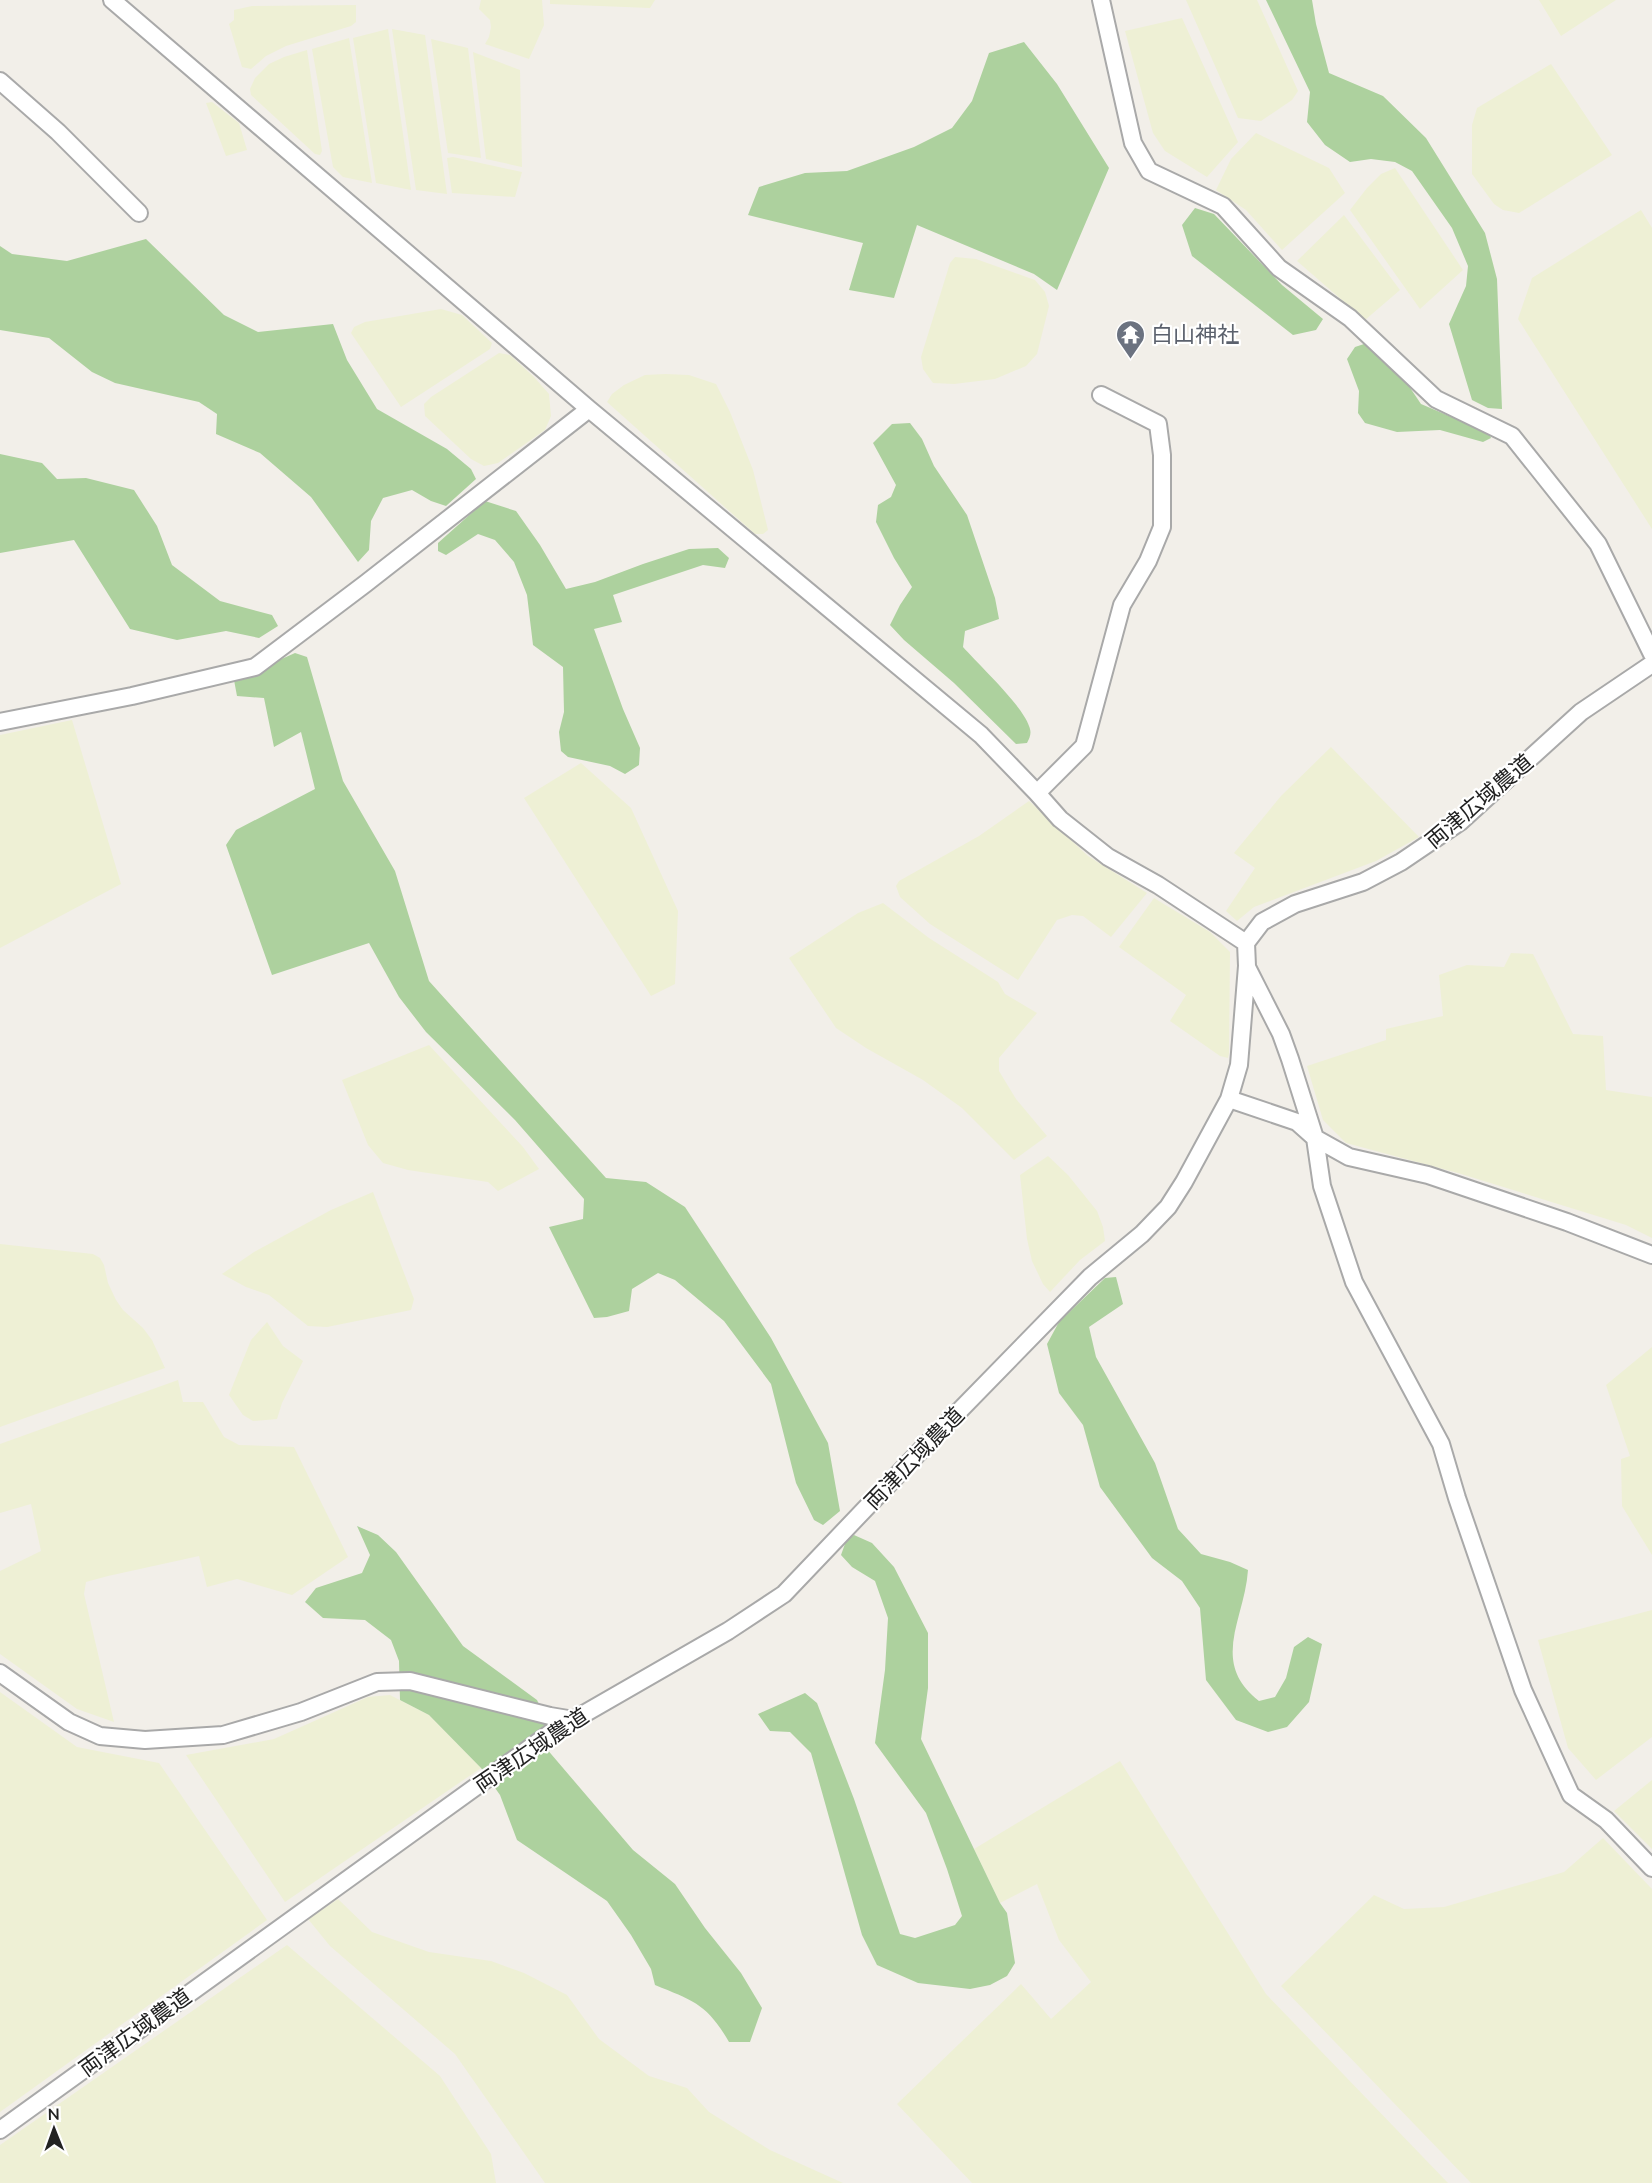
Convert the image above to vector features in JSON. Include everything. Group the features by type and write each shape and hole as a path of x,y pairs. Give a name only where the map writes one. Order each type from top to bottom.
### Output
{"street":[{"path":"112,0 589,409 981,735 1059,819 1108,857 1158,885 1246,943"},
{"path":"1101,0 1133,143 1149,171 1223,206 1279,268 1350,318 1436,399 1512,436 1598,544 1652,654"},
{"path":"0,81 58,132 139,213"},
{"path":"1037,793 1084,746 1122,606 1148,561 1162,527 1162,455 1158,424 1101,394"},
{"path":"0,722 132,696 255,667 589,409"},
{"name":"両津広域農道","path":"0,2130 549,1734 728,1631 784,1594 1090,1277 1142,1234 1168,1207 1190,1172 1229,1099 1239,1065 1246,943 1262,922 1295,904 1362,882 1401,862 1460,822 1581,712 1652,664"},
{"path":"1246,966 1281,1034 1315,1138 1322,1186 1354,1282 1441,1444 1457,1498 1523,1690 1571,1795 1606,1820 1652,1868"},
{"path":"1229,1099 1297,1122 1315,1138 1349,1157 1428,1175 1567,1222 1652,1256"},
{"path":"0,1673 69,1722 100,1736 146,1740 223,1735 301,1712 377,1683 410,1680 550,1716 574,1720"}],"green space":[{"path":"481,0 542,0 544,25 529,59 485,44 491,27 490,20 479,9"},
{"path":"550,0 655,0 650,8 550,4"},
{"path":"1186,0 1257,0 1298,91 1292,100 1261,121 1238,118"},
{"path":"1266,0 1312,0 1329,73 1383,96 1426,138 1485,233 1497,279 1502,409 1488,408 1472,400 1449,324 1466,286 1468,266 1452,228 1412,171 1395,162 1371,159 1350,162 1325,145 1307,122 1310,92"},
{"path":"1539,0 1616,0 1561,36"},
{"path":"356,5 356,22 351,26 286,46 266,56 251,69 242,67 229,24 234,20 234,10 252,6"},
{"path":"1182,18 1238,142 1207,177 1165,151 1153,133 1125,31"},
{"path":"388,29 411,190 376,183 353,38"},
{"path":"392,29 425,35 447,194 416,190"},
{"path":"349,38 372,183 343,177 333,167 312,49"},
{"path":"431,39 468,48 481,158 448,153"},
{"path":"1024,42 1057,84 1109,168 1057,290 1034,274 917,225 894,298 849,290 863,243 748,215 759,187 805,173 847,171 914,147 952,128 972,101 989,53"},
{"path":"307,50 322,151 320,155 315,154 251,95 250,89 255,78 269,64"},
{"path":"473,52 520,70 522,167 486,159"},
{"path":"1551,64 1612,155 1519,213 1503,210 1494,204 1472,174 1472,125 1477,108"},
{"path":"212,102 239,123 247,150 226,156 206,103"},
{"path":"1256,133 1329,168 1345,193 1282,250 1246,210 1216,190 1231,159"},
{"path":"453,157 522,172 515,197 452,193 447,158"},
{"path":"1395,168 1463,270 1420,309 1350,210 1381,174"},
{"path":"1195,208 1214,214 1282,285 1323,319 1316,330 1293,335 1192,256 1182,225"},
{"path":"1641,210 1652,228 1652,529 1518,319 1532,278"},
{"path":"1344,215 1400,290 1365,320 1297,261"},
{"path":"146,239 224,315 258,332 333,324 347,360 377,409 447,449 471,469 476,479 446,506 431,501 412,490 383,498 371,521 369,550 358,562 311,497 260,453 216,434 217,414 199,402 115,383 92,372 49,338 0,330 0,246 12,254 67,261"},
{"path":"955,257 976,259 1035,280 1045,292 1049,306 1037,354 1026,366 995,379 954,384 933,383 923,369 921,357 950,263"},
{"path":"441,309 462,315 492,343 490,349 401,407 351,333 354,327 365,322"},
{"path":"1364,344 1392,361 1421,404 1489,433 1491,438 1483,442 1440,430 1397,432 1365,423 1358,413 1359,391 1347,359 1355,347"},
{"path":"499,353 510,355 549,394 551,416 545,430 498,463 484,466 471,459 425,416 424,404 431,397"},
{"path":"645,375 689,375 716,384 753,470 768,530 763,534 755,534 607,402 612,394 624,385"},
{"path":"910,423 922,439 934,466 967,515 995,598 999,619 965,631 963,647 1025,717 1030,731 1027,743 1016,744 890,625 912,587 876,522 878,505 891,497 896,485 873,443 892,424"},
{"path":"0,454 42,463 57,479 86,478 134,490 157,526 172,565 220,601 272,615 278,626 259,638 226,631 177,640 130,629 74,540 0,553"},
{"path":"485,501 516,511 540,545 566,589 595,582 689,549 718,548 729,558 725,568 703,565 613,595 622,622 594,629 640,748 639,765 625,774 610,766 568,757 561,751 559,732 564,712 563,667 533,645 527,595 514,562 495,540 478,534 446,555 438,551 438,543"},
{"path":"295,653 307,657 343,781 395,871 429,981 606,1178 646,1182 685,1207 771,1338 828,1443 840,1511 823,1525 814,1520 796,1483 771,1384 724,1321 675,1280 658,1273 632,1289 629,1311 594,1318 549,1227 583,1219 584,1199 515,1120 426,1032 399,997 369,943 272,975 226,845 236,830 315,789 301,732 274,747 264,698 237,696 234,680"},
{"path":"72,720 121,884 0,948 0,735"},
{"path":"1331,747 1419,837 1376,861 1254,907 1237,921 1226,911 1255,868 1234,853 1281,796"},
{"path":"581,763 631,808 678,911 675,984 651,996 524,798"},
{"path":"1029,801 1088,856 1147,893 1111,937 1083,916 1072,915 1057,920 1018,980 930,924 900,897 896,886 899,881 979,836"},
{"path":"1154,898 1210,932 1230,952 1228,1058 1220,1056 1170,1021 1186,995 1119,947"},
{"path":"883,903 929,938 998,982 1005,994 1037,1013 999,1058 999,1071 1016,1099 1047,1136 1014,1160 962,1108 923,1080 836,1028 789,958 858,913"},
{"path":"1511,953 1533,954 1573,1034 1603,1036 1606,1090 1652,1097 1652,1238 1626,1225 1458,1173 1346,1143 1323,1120 1307,1066 1386,1040 1386,1029 1443,1016 1439,975 1467,965 1504,967"},
{"path":"429,1045 523,1147 539,1169 498,1191 488,1182 408,1170 383,1163 368,1145 342,1080"},
{"path":"1048,1156 1068,1175 1097,1211 1105,1241 1080,1260 1050,1292 1043,1284 1032,1261 1027,1239 1020,1175"},
{"path":"373,1192 414,1299 411,1310 327,1327 308,1326 269,1295 246,1287 222,1274 254,1252 331,1210"},
{"path":"0,1244 93,1254 100,1258 116,1300 152,1340 165,1368 0,1427"},
{"path":"1116,1277 1123,1304 1089,1327 1096,1357 1155,1463 1178,1529 1201,1554 1248,1570 1233,1655 1236,1671 1244,1686 1259,1701 1275,1697 1286,1678 1294,1647 1308,1637 1322,1644 1309,1702 1287,1727 1268,1732 1236,1720 1206,1680 1200,1608 1182,1581 1152,1558 1100,1487 1083,1425 1059,1393 1047,1344 1059,1322 1105,1278"},
{"path":"267,1322 283,1346 303,1361 282,1403 277,1419 253,1421 243,1415 229,1395 251,1340"},
{"path":"1652,1347 1652,1555 1622,1506 1621,1459 1630,1456 1606,1385"},
{"path":"178,1380 183,1402 203,1402 224,1437 239,1445 294,1447 348,1557 292,1595 237,1579 207,1587 199,1556 86,1582 84,1594 114,1722 77,1709 0,1654 0,1571 41,1551 31,1504 0,1513 0,1444"},
{"path":"357,1526 378,1535 396,1552 463,1646 537,1700 549,1725 534,1734 633,1850 675,1884 705,1928 741,1973 762,2008 750,2042 729,2042 706,2011 690,2000 655,1985 651,1969 607,1901 517,1840 500,1795 481,1768 429,1715 400,1700 399,1661 391,1640 365,1620 323,1618 305,1602 316,1588 362,1573 370,1555"},
{"path":"854,1535 872,1543 894,1567 928,1633 928,1688 921,1739 1000,1903 1007,1913 1015,1963 1007,1976 990,1985 970,1989 918,1983 877,1965 862,1935 811,1753 790,1732 770,1731 758,1714 805,1693 817,1703 854,1799 900,1934 915,1938 955,1925 962,1916 926,1813 875,1743 885,1670 888,1618 875,1581 852,1567 841,1555 846,1541"},
{"path":"1652,1610 1652,1737 1596,1780 1568,1748 1538,1640"},
{"path":"0,1692 77,1747 159,1763 267,1920 0,2112"},
{"path":"390,1695 429,1715 481,1768 285,1902 186,1755 274,1739 368,1697"},
{"path":"1120,1761 1266,1994 1448,2183 972,2183 897,2104 1021,1984 1051,2019 1091,1982 1059,1940 1037,1884 1000,1903 974,1849"},
{"path":"1652,1780 1652,1849 1614,1811"},
{"path":"1603,1838 1652,1889 1652,2183 1471,2183 1281,1986 1374,1895 1404,1909 1444,1907 1564,1872"},
{"path":"338,1899 372,1932 429,1952 491,1961 524,1973 567,1995 599,2039 649,2076 687,2088 709,2112 770,2150 843,2183 545,2183 455,2054 330,1946 308,1919"},
{"path":"287,1945 440,2076 491,2154 496,2183 0,2183 0,2145"}],"place":[{"name":"白山神社","path":"1130,360"}]}
